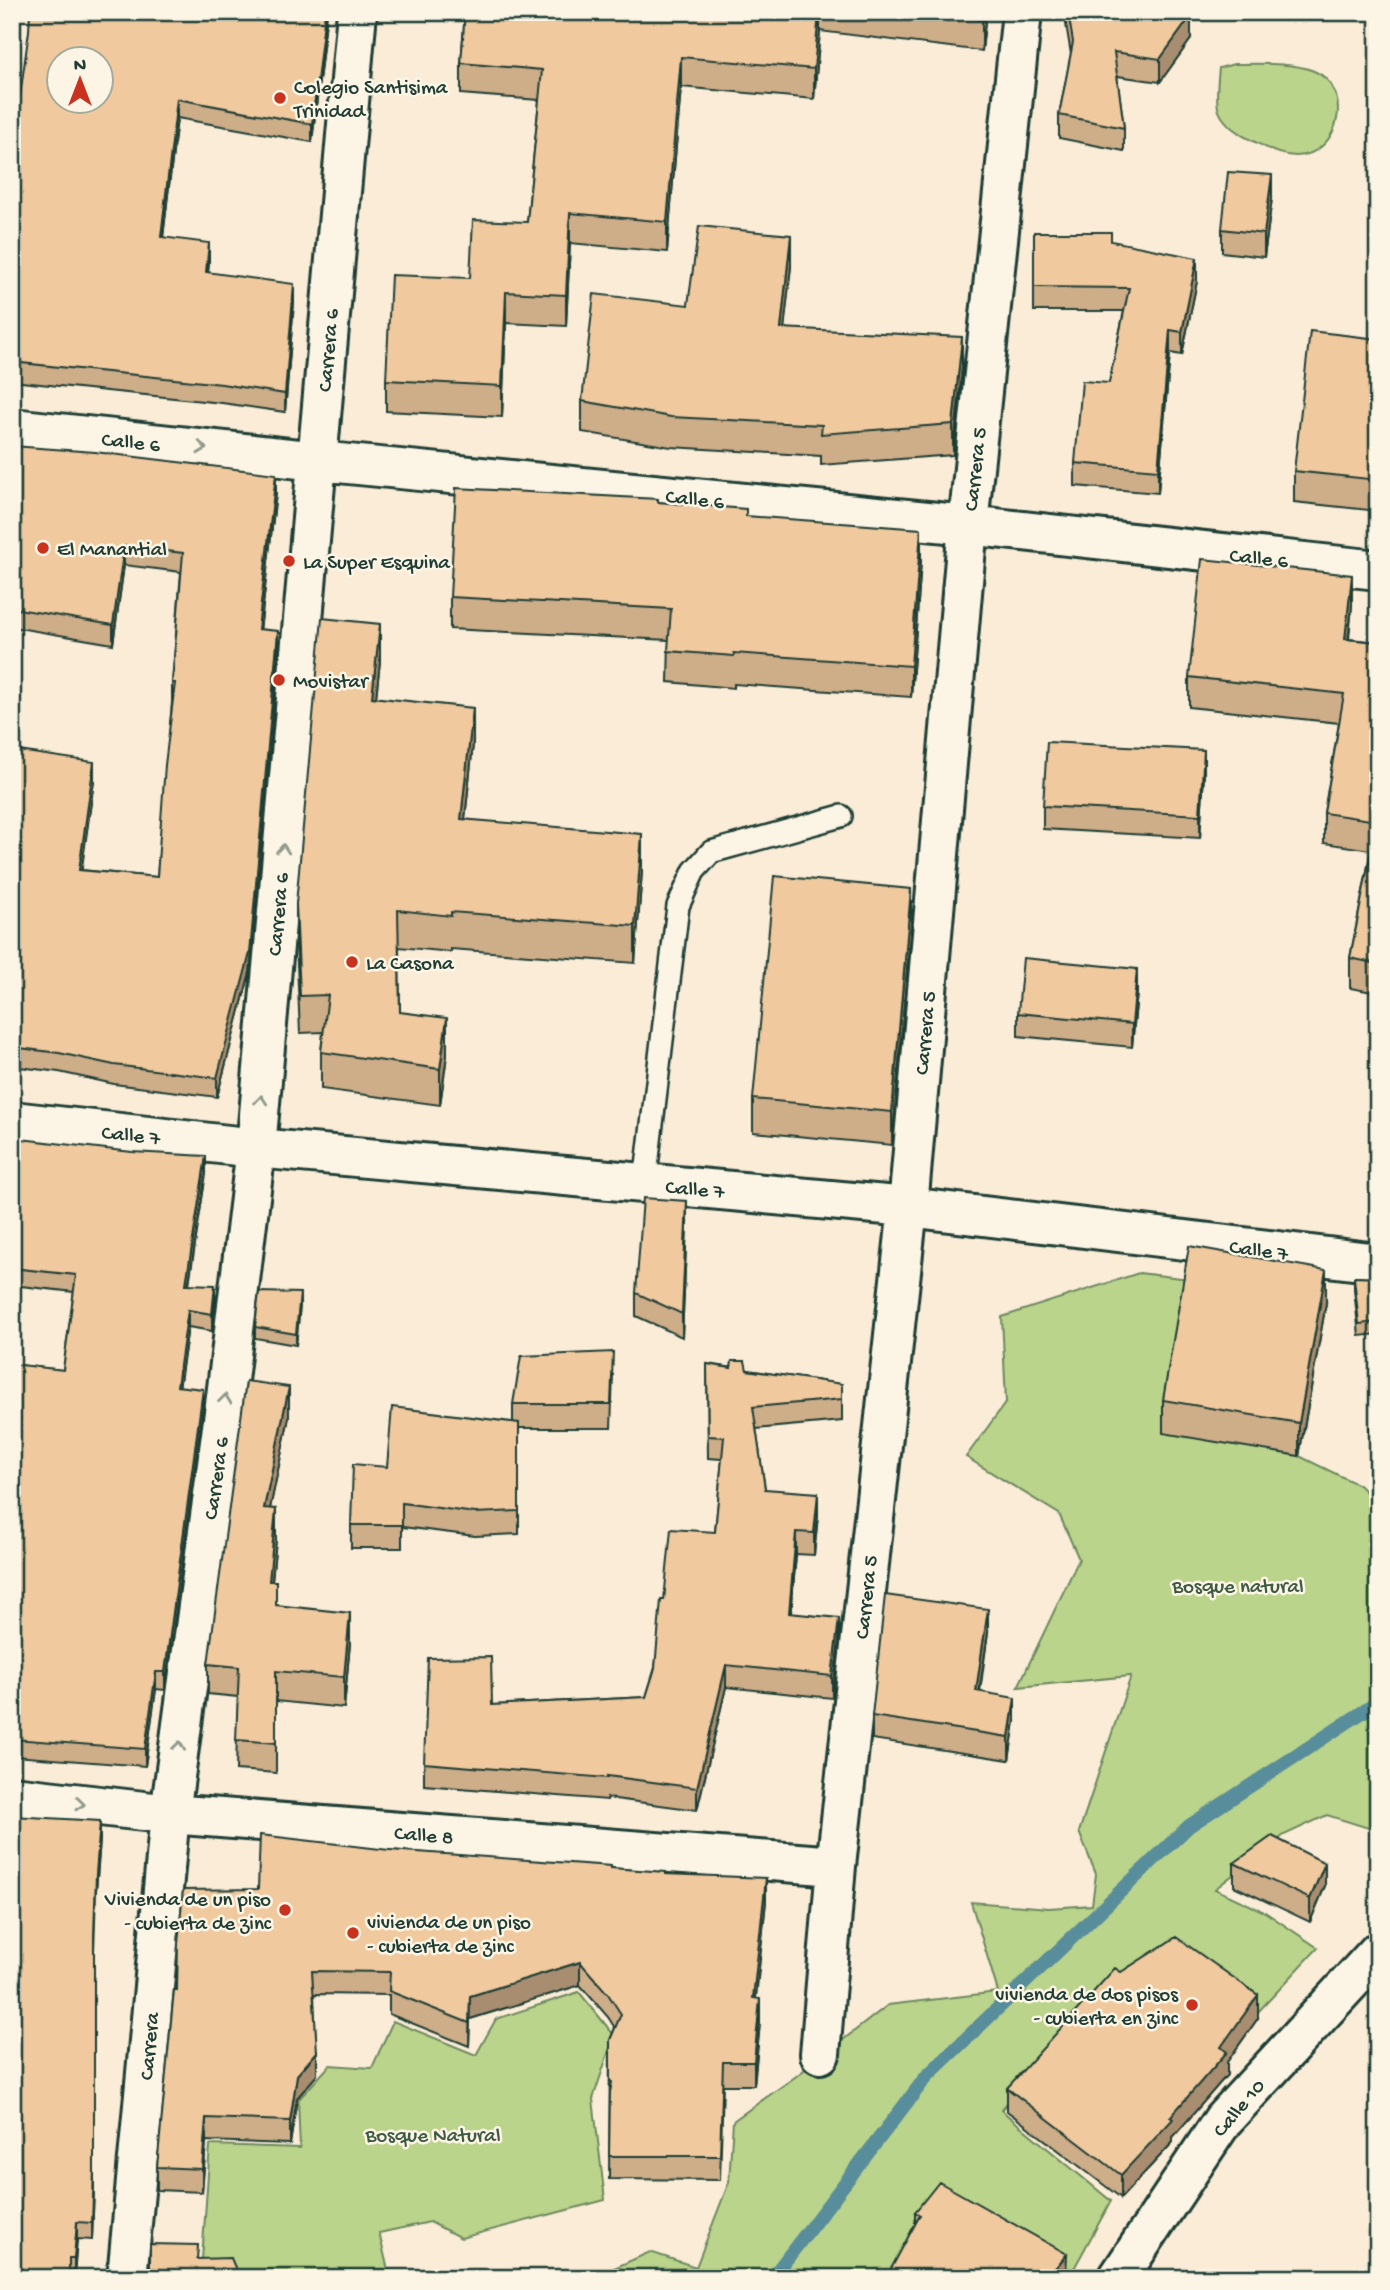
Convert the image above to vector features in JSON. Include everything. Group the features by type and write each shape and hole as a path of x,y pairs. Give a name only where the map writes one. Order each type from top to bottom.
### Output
{"street":[{"name":"Carrera 6","path":"170,1814 256,1148 356,12"},
{"name":"Carrera 5","path":"820,2054 836,1866 908,1207 968,525 1023,12"},
{"name":"Calle 6","path":"12,428 968,525 1378,570"},
{"name":"Calle 7","path":"12,1121 256,1148 908,1207 1378,1263"},
{"name":"Calle 8","path":"12,1796 170,1814 836,1866"},
{"name":"Carrera","path":"127,2278 170,1814"},
{"name":"Calle 10","path":"1118,2278 1223,2120 1378,1952"}],"lane":[{"path":"645,1183 678,906 694,871 712,852 841,816"}],"green space":[{"path":"1234,64 1296,66 1314,71 1327,79 1338,105 1337,120 1323,145 1311,153 1290,156 1267,148 1233,128 1219,111 1217,96 1219,68"},
{"name":"Bosque natural","path":"1139,1273 1189,1279 1299,1456 1359,1485 1378,1504 1378,1831 1327,1815 1284,1835 1215,1889 1265,1912 1318,1948 1258,2012 1177,1953 1059,2039 1001,2110 1111,2201 1071,2274 938,2201 980,2278 592,2278 650,2252 696,2267 729,2182 733,2121 888,2005 998,1992 971,1902 1049,1908 1092,1905 1096,1874 1079,1832 1131,1676 1018,1687 1079,1559 1059,1514 966,1457 1006,1402 1002,1317"},
{"name":"Bosque Natural","path":"579,1992 614,2035 593,2099 605,2200 461,2238 430,2222 379,2233 390,2278 231,2278 201,2274 210,2145 300,2148 298,2100 330,2065 372,2068 393,2021 476,2055 496,2019"}],"building":[{"path":"30,12 325,12 312,124 177,99 161,237 209,243 206,272 294,284 285,394 222,384 12,362 12,154"},
{"path":"465,12 819,12 814,69 681,57 667,222 570,213 566,295 506,292 502,386 386,380 391,275 470,278 473,220 527,222 542,70 461,63"},
{"path":"915,12 983,12 982,20"},
{"path":"1068,12 1168,12 1191,16 1160,59 1114,52 1124,128 1059,115 1073,42"},
{"path":"1228,172 1272,175 1264,234 1222,229"},
{"path":"699,226 791,235 781,328 962,337 953,424 821,434 822,425 671,417 582,401 594,294 688,305"},
{"path":"1034,232 1111,232 1111,241 1197,258 1182,332 1170,330 1158,470 1075,463 1082,381 1109,383 1129,288 1034,287"},
{"path":"1310,331 1378,339 1378,480 1294,471"},
{"path":"12,446 95,452 276,474 258,629 278,631 250,953 217,1078 114,1065 59,1053 12,1047 12,750 94,762 79,870 157,877 165,765 175,683 172,683 183,553 124,546 113,625 12,608"},
{"path":"456,488 658,499 658,502 746,509 746,516 921,529 911,666 668,651 671,609 450,597"},
{"path":"1202,559 1352,575 1345,639 1378,642 1378,964 1350,958 1377,821 1324,813 1344,694 1189,677"},
{"path":"322,618 380,624 372,697 473,708 461,819 642,834 635,926 451,912 451,916 398,910 400,1012 447,1018 440,1069 321,1052 328,995 300,996 296,904"},
{"path":"1047,742 1204,750 1200,815 1043,806"},
{"path":"774,876 911,889 892,1112 753,1099"},
{"path":"1023,958 1137,969 1132,1024 1018,1013"},
{"path":"12,1138 132,1152 206,1156 186,1284 215,1285 212,1314 188,1310 177,1386 203,1389 165,1672 156,1672 145,1749 14,1739 12,1757 12,1364 63,1370 76,1275 12,1268"},
{"path":"643,1198 687,1201 682,1314 636,1293"},
{"path":"1189,1246 1326,1270 1299,1423 1163,1400"},
{"path":"1354,1277 1378,1278 1378,1322 1359,1324"},
{"path":"259,1292 300,1293 296,1334 255,1327"},
{"path":"613,1352 611,1404 513,1404 521,1356"},
{"path":"732,1361 745,1361 747,1370 842,1384 842,1399 753,1407 765,1489 818,1493 814,1533 796,1532 789,1613 839,1618 832,1676 726,1665 697,1788 607,1776 424,1763 428,1658 491,1657 492,1705 646,1697 655,1668 671,1529 715,1532 724,1437 708,1436 707,1364 731,1368"},
{"path":"246,1381 289,1387 264,1508 276,1509 269,1581 276,1581 276,1605 350,1613 344,1677 276,1671 276,1743 236,1740 239,1667 208,1664"},
{"path":"392,1407 519,1423 519,1511 475,1513 402,1503 402,1525 351,1525 353,1464 387,1467"},
{"path":"1370,1427 1378,1427 1378,1481 1376,1481"},
{"path":"885,1595 988,1609 976,1691 1015,1698 1009,1737 872,1716"},
{"path":"12,1816 100,1821 94,1935 92,2223 77,2222 74,2258 69,2258 69,2278 12,2278"},
{"path":"260,1835 389,1850 611,1866 666,1874 766,1878 753,1998 760,1999 754,2062 723,2062 720,2156 609,2156 612,2082 610,2040 621,2014 608,1994 580,1962 470,1996 469,2023 389,1991 390,1972 312,1971 317,2052 297,2075 290,2121 206,2118 202,2169 157,2167 174,1990 177,1990 183,1890 258,1889"},
{"path":"1272,1836 1325,1863 1310,1899 1234,1863"},
{"path":"1176,1937 1258,1995 1221,2047 1227,2052 1170,2117 1173,2119 1121,2175 1007,2088 1115,1968 1121,1972"},
{"path":"939,2182 1067,2254 1047,2278 886,2278 920,2215 915,2212"},
{"path":"150,2244 198,2245 197,2259 231,2258 239,2277 324,2274 324,2278 150,2278"}],"waterway":[{"path":"772,2278 927,2076 1189,1826 1378,1702"}],"place":[{"name":"Colegio Santisima Trinidad","path":"280,98"},
{"name":"El Manantial","path":"43,548"},
{"name":"La Super Esquina","path":"289,561"},
{"name":"Movistar","path":"279,680"},
{"name":"La Casona","path":"352,962"},
{"name":"Vivienda de un piso - cubierta de zinc","path":"285,1910"},
{"name":"vivienda de un piso - cubierta de zinc","path":"353,1933"},
{"name":"vivienda de dos pisos - cubierta en zinc","path":"1192,2005"}]}
